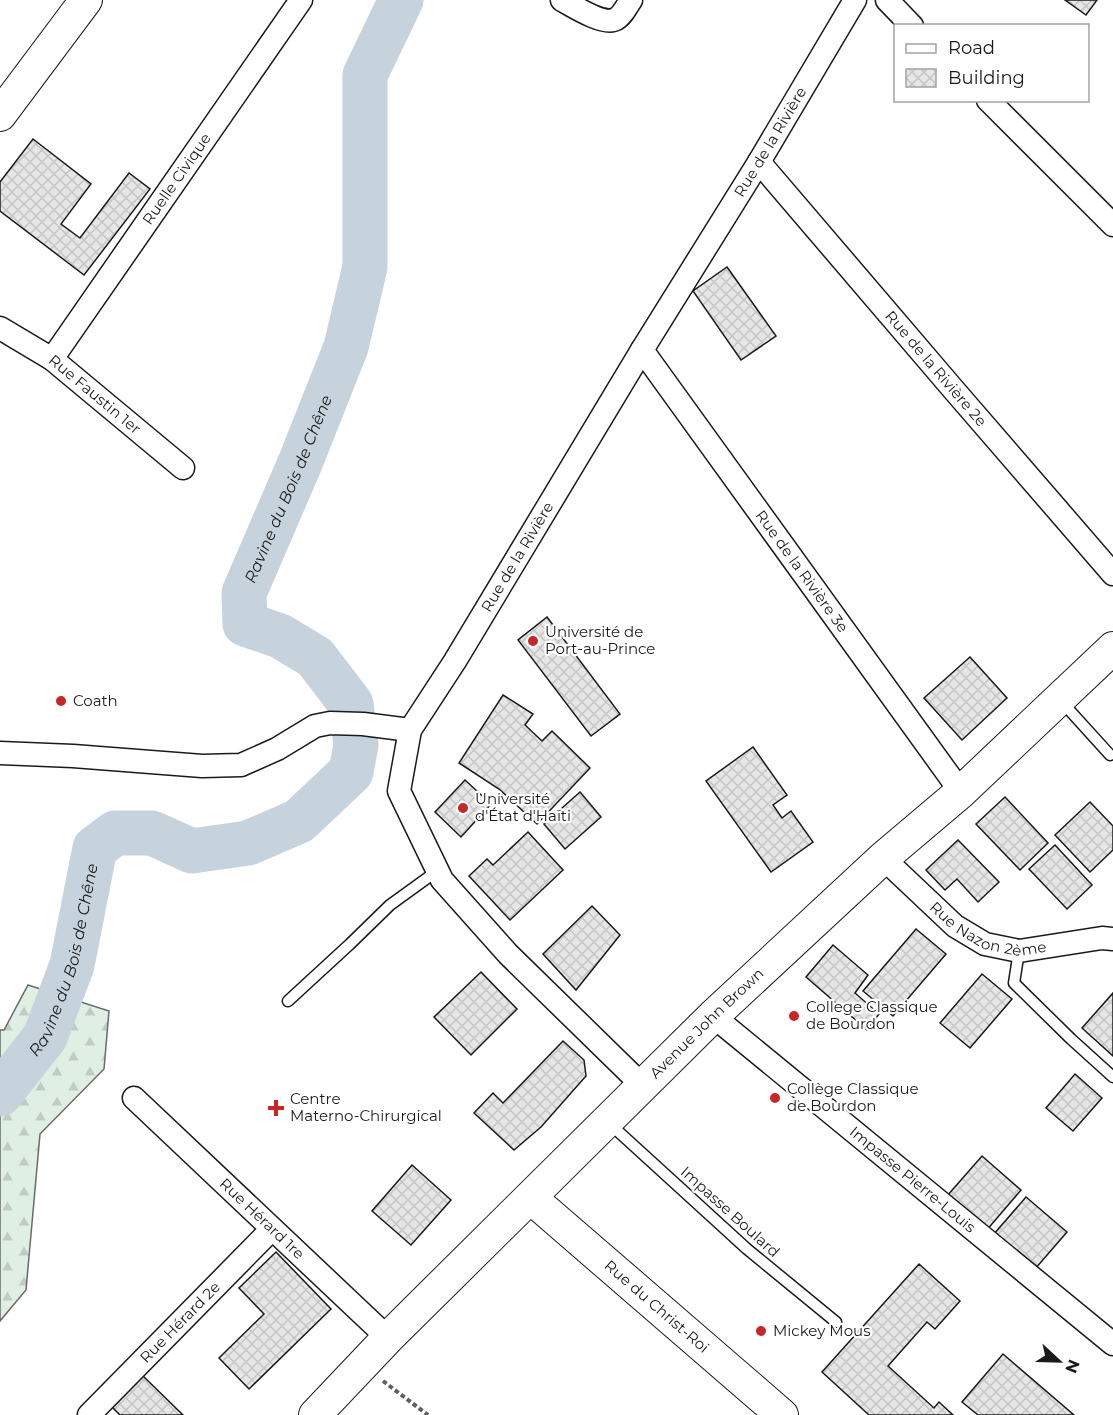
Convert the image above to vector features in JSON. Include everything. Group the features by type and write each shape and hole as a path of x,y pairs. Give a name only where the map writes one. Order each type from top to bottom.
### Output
{"main road":[{"path":"0,115 86,0"},
{"name":"Avenue John Brown","path":"315,1415 388,1338 712,1016 883,858 961,792 1113,648"},
{"name":"Rue du Christ-Roi","path":"531,1198 782,1415"}],"street":[{"name":"Ruelle Civique","path":"52,359 301,0"},
{"path":"562,0 601,20 612,21 618,18 631,0"},
{"name":"Rue de la Rivière","path":"642,1085 508,954 442,880 399,791 410,730 455,661 855,0"},
{"path":"887,0 910,24"},
{"path":"990,102 1113,225"},
{"name":"Rue de la Rivière 2e","path":"759,162 1113,574"},
{"name":"Rue Faustin 1er","path":"0,328 52,359 183,468"},
{"name":"Rue de la Rivière 3e","path":"642,350 961,792"},
{"path":"0,753 202,766 241,765 278,749 315,726 330,723 363,724 410,730"},
{"name":"Rue Nazon 2ème","path":"883,858 955,926 985,944 1019,951 1102,938 1113,939"},
{"name":"Impasse Pierre-Louis","path":"712,1016 1113,1344"},
{"name":"Rue Hérard 1re","path":"134,1098 388,1338"},
{"name":"Rue Hérard 2e","path":"89,1415 272,1229"}],"lane":[{"path":"1060,699 1110,755"},
{"path":"288,1001 390,905 437,872"},
{"path":"1019,951 1014,983 1113,1077"},
{"name":"Impasse Boulard","path":"607,1121 747,1249 836,1322"}],"path":[{"path":"363,1365 428,1415"}],"green space":[{"path":"28,985 109,1011 104,1069 40,1134 26,1290 0,1321 0,1030 4,1030"}],"building":[{"path":"1065,0 1097,0 1086,15"},
{"path":"33,139 91,184 61,224 80,238 129,173 150,189 84,275 0,211 0,182"},
{"path":"727,267 776,336 741,360 693,291"},
{"path":"547,617 620,714 591,736 518,640"},
{"path":"970,657 1007,698 962,740 924,698"},
{"path":"503,695 533,714 525,725 542,741 552,731 590,768 537,824 499,789 459,763"},
{"path":"753,747 787,795 773,805 782,818 791,811 813,842 771,872 706,781"},
{"name":"Université d'État d'Haïti","path":"465,780 491,804 461,837 435,812"},
{"path":"580,792 601,817 565,849 544,824"},
{"path":"1005,797 1048,843 1020,870 976,824"},
{"path":"1090,802 1113,826 1113,850 1090,872 1055,835"},
{"path":"528,832 563,870 510,920 469,876 487,859 493,865"},
{"path":"958,840 999,882 978,902 957,879 945,890 926,870"},
{"path":"1055,845 1092,885 1067,909 1029,869"},
{"path":"592,906 620,935 576,990 543,954"},
{"path":"916,929 946,954 893,1016 863,991"},
{"path":"833,945 868,975 855,993 879,1014 867,1030 806,977"},
{"path":"481,972 517,1009 471,1055 434,1017"},
{"path":"982,974 1012,999 970,1048 940,1023"},
{"path":"1113,993 1113,1056 1082,1028"},
{"path":"563,1041 584,1060 586,1076 541,1127 514,1150 474,1113 493,1093 503,1103"},
{"path":"1075,1074 1102,1098 1073,1131 1046,1108"},
{"path":"982,1156 1021,1190 986,1231 947,1196"},
{"path":"412,1165 451,1200 411,1245 372,1211"},
{"path":"1026,1197 1067,1232 1035,1269 994,1234"},
{"path":"276,1252 331,1309 249,1389 219,1358 264,1314 239,1288"},
{"path":"919,1264 960,1301 935,1329 927,1322 888,1366 934,1408 939,1402 953,1415 869,1415 822,1372"},
{"path":"1003,1354 1074,1415 978,1415 962,1402"},
{"path":"141,1374 183,1415 120,1415 110,1405"}],"waterway":[{"name":"Ravine du Bois de Chêne","path":"0,1094 45,1037 72,965 95,848 115,833 152,833 192,851 248,843 299,821 351,772 356,745 351,704 315,657 280,636 245,624 244,593 300,463 346,347 365,267 365,75 401,0"}],"place":[{"name":"Université de Port-au-Prince","path":"533,641"},
{"name":"Coath","path":"61,701"},
{"name":"Université d'État d'Haïti","path":"463,808"},
{"name":"College Classique de Bourdon","path":"794,1016"},
{"name":"Collège Classique de Bourdon","path":"775,1098"},
{"name":"Centre Materno-Chirurgical","path":"276,1108"},
{"name":"Mickey Mous","path":"761,1331"}]}
